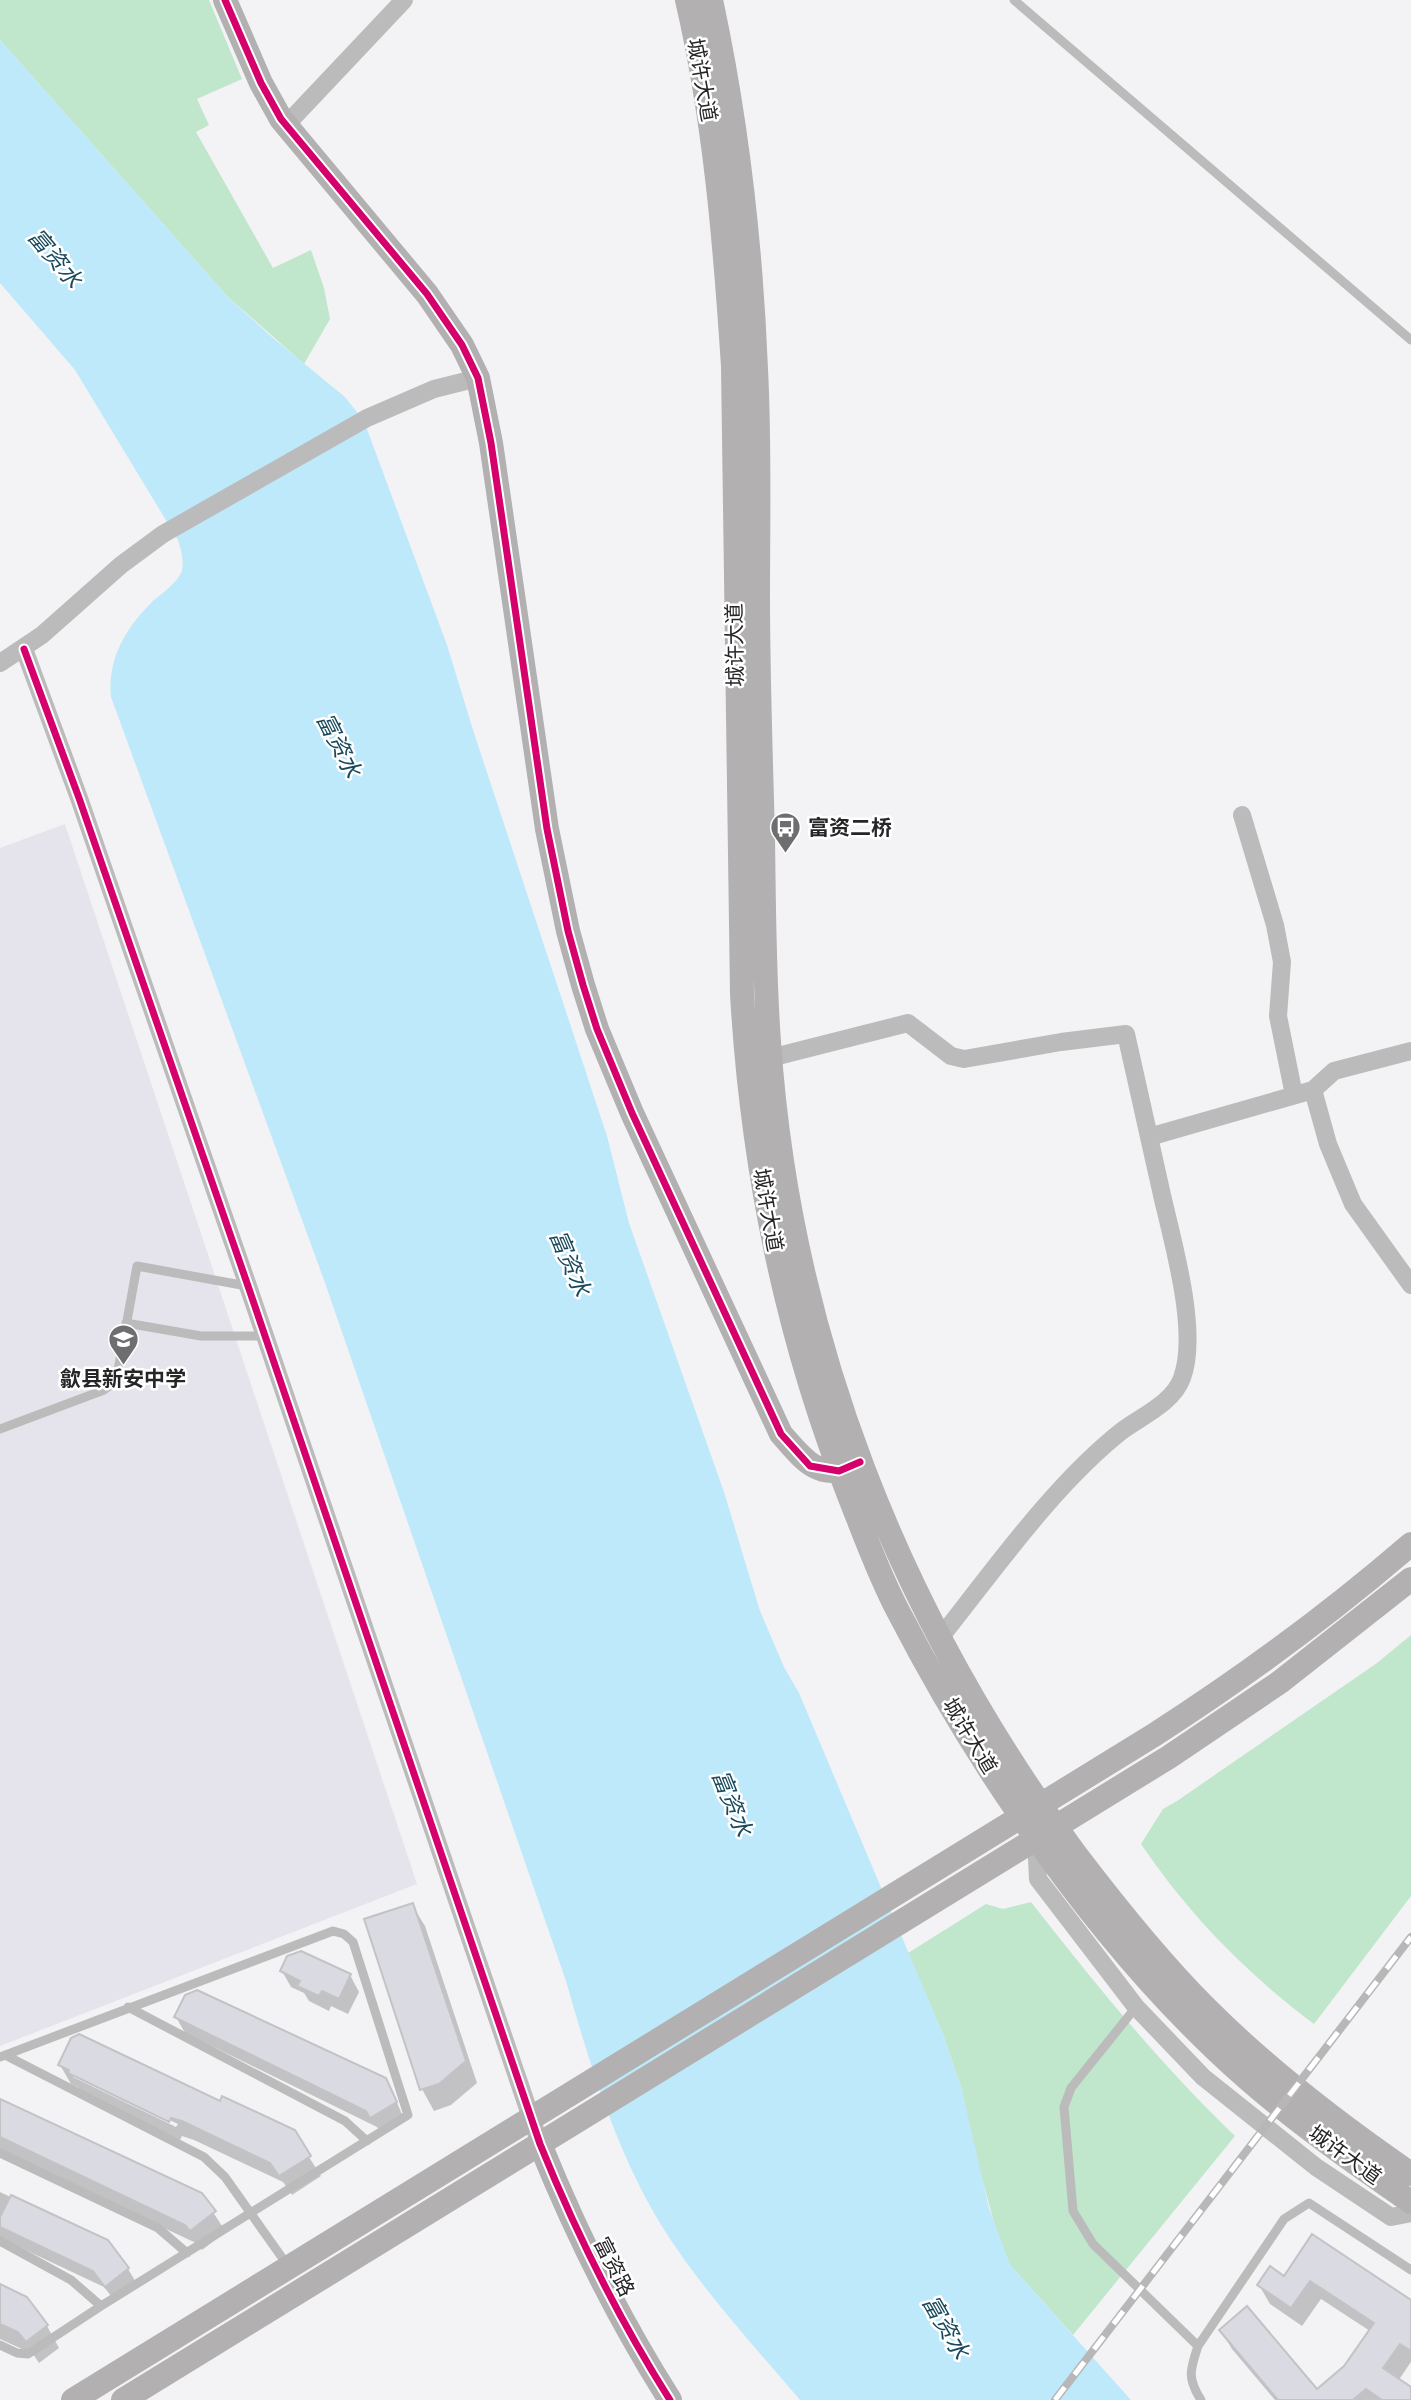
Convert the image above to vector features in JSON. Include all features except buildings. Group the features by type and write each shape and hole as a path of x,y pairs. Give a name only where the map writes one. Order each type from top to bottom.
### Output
{"main road":[{"path":"225,0 261,83 286,125 427,294 462,345 478,378 491,443 547,829 568,931 597,1029 637,1125 781,1434 810,1466 850,1467"},
{"name":"城许大道","path":"687,0 713,146 728,287 733,366 742,980 749,1089 764,1196 807,1377 850,1467 894,1546 919,1600 985,1718 1031,1811"},
{"name":"城许大道","path":"711,0 727,80 741,180 755,352 759,446 758,600 766,993 770,1058 778,1133 799,1251 872,1555 898,1611 965,1730 1031,1811 1046,1833 1077,1894 1127,1955 1185,2020 1221,2055 1287,2112 1411,2202"},
{"path":"73,2400 1154,1735 1264,1661 1338,1605 1411,1544"},
{"path":"123,2400 1046,1833 1236,1713 1334,1642 1411,1579"},
{"name":"城许大道","path":"1046,1833 1211,2012 1301,2093 1411,2174"},
{"name":"富资路","path":"540,2144 566,2207 607,2293 670,2400"}],"street":[{"path":"286,125 404,0"},
{"path":"0,663 42,635 121,565 163,534 367,418 434,388 478,378"},
{"path":"24,649 79,798 248,1286 540,2144"},
{"path":"1242,815 1275,925 1282,962 1278,1016 1294,1095"},
{"path":"770,1058 908,1023 951,1056 964,1059 1126,1034 1184,1294 1187,1353 1182,1380 1159,1405 1116,1436 1065,1486 1026,1530 940,1638"},
{"path":"1149,1137 1313,1090 1334,1070 1411,1051"},
{"path":"1313,1090 1328,1144 1353,1204 1411,1285"},
{"path":"1046,1833 1038,1879 1136,2007 1203,2077 1316,2167 1391,2217 1411,2213"}],"lane":[{"path":"1014,0 1411,340"},
{"path":"0,1429 104,1390 116,1381 136,1266 248,1286"},
{"path":"126,1323 201,1336 265,1336"},
{"path":"0,2344 17,2353 28,2354 408,2115 354,1942 344,1934 327,1931 3,2056"},
{"path":"128,2007 345,2121 367,2141"},
{"path":"1136,2007 1071,2088 1064,2107 1073,2211 1093,2244 1198,2346"},
{"path":"3,2056 205,2157 225,2176 288,2267"},
{"path":"0,2153 158,2228 187,2253"},
{"path":"1201,2400 1191,2385 1192,2365 1198,2346 1284,2219 1309,2203 1411,2270"},
{"path":"0,2241 71,2280 101,2306"}],"shaded area":[{"name":"歙县新安中学","path":"65,824 417,1884 0,2046 0,848"}],"green space":[{"path":"0,0 209,0 242,79 197,99 209,125 196,132 273,268 311,250 324,288 330,319 304,364 227,296 0,40"},
{"path":"1411,1635 1411,1896 1314,2024 1265,1984 1220,1941 1179,1895 1141,1844 1163,1809 1377,1663"},
{"path":"1031,1902 1129,2023 1180,2081 1235,2136 1073,2335 1010,2265 998,2237 974,2149 962,2090 942,2032 908,1953 986,1904 1003,1909"}],"water":[{"name":"富资水","path":"0,40 227,296 345,397 364,421 447,645 607,1136 629,1223 724,1492 760,1611 784,1667 799,1693 942,2032 962,2090 989,2208 1010,2265 1131,2400 800,2400 693,2271 655,2216 640,2187 598,2086 566,1981 324,1280 111,697 112,669 127,632 144,610 179,577 182,556 178,540 75,370 0,283"}],"railway":[{"path":"1055,2400 1411,1937"}],"cycle path":[{"path":"225,0 261,83 281,119 427,294 462,345 478,378 491,443 547,829 568,931 597,1029 632,1113 781,1434 810,1466 839,1471 860,1462"},
{"path":"24,649 79,798 248,1286 540,2144 599,2275 670,2400"}],"place":[{"name":"富资二桥","path":"785,855"},
{"name":"歙县新安中学","path":"123,1366"}]}
